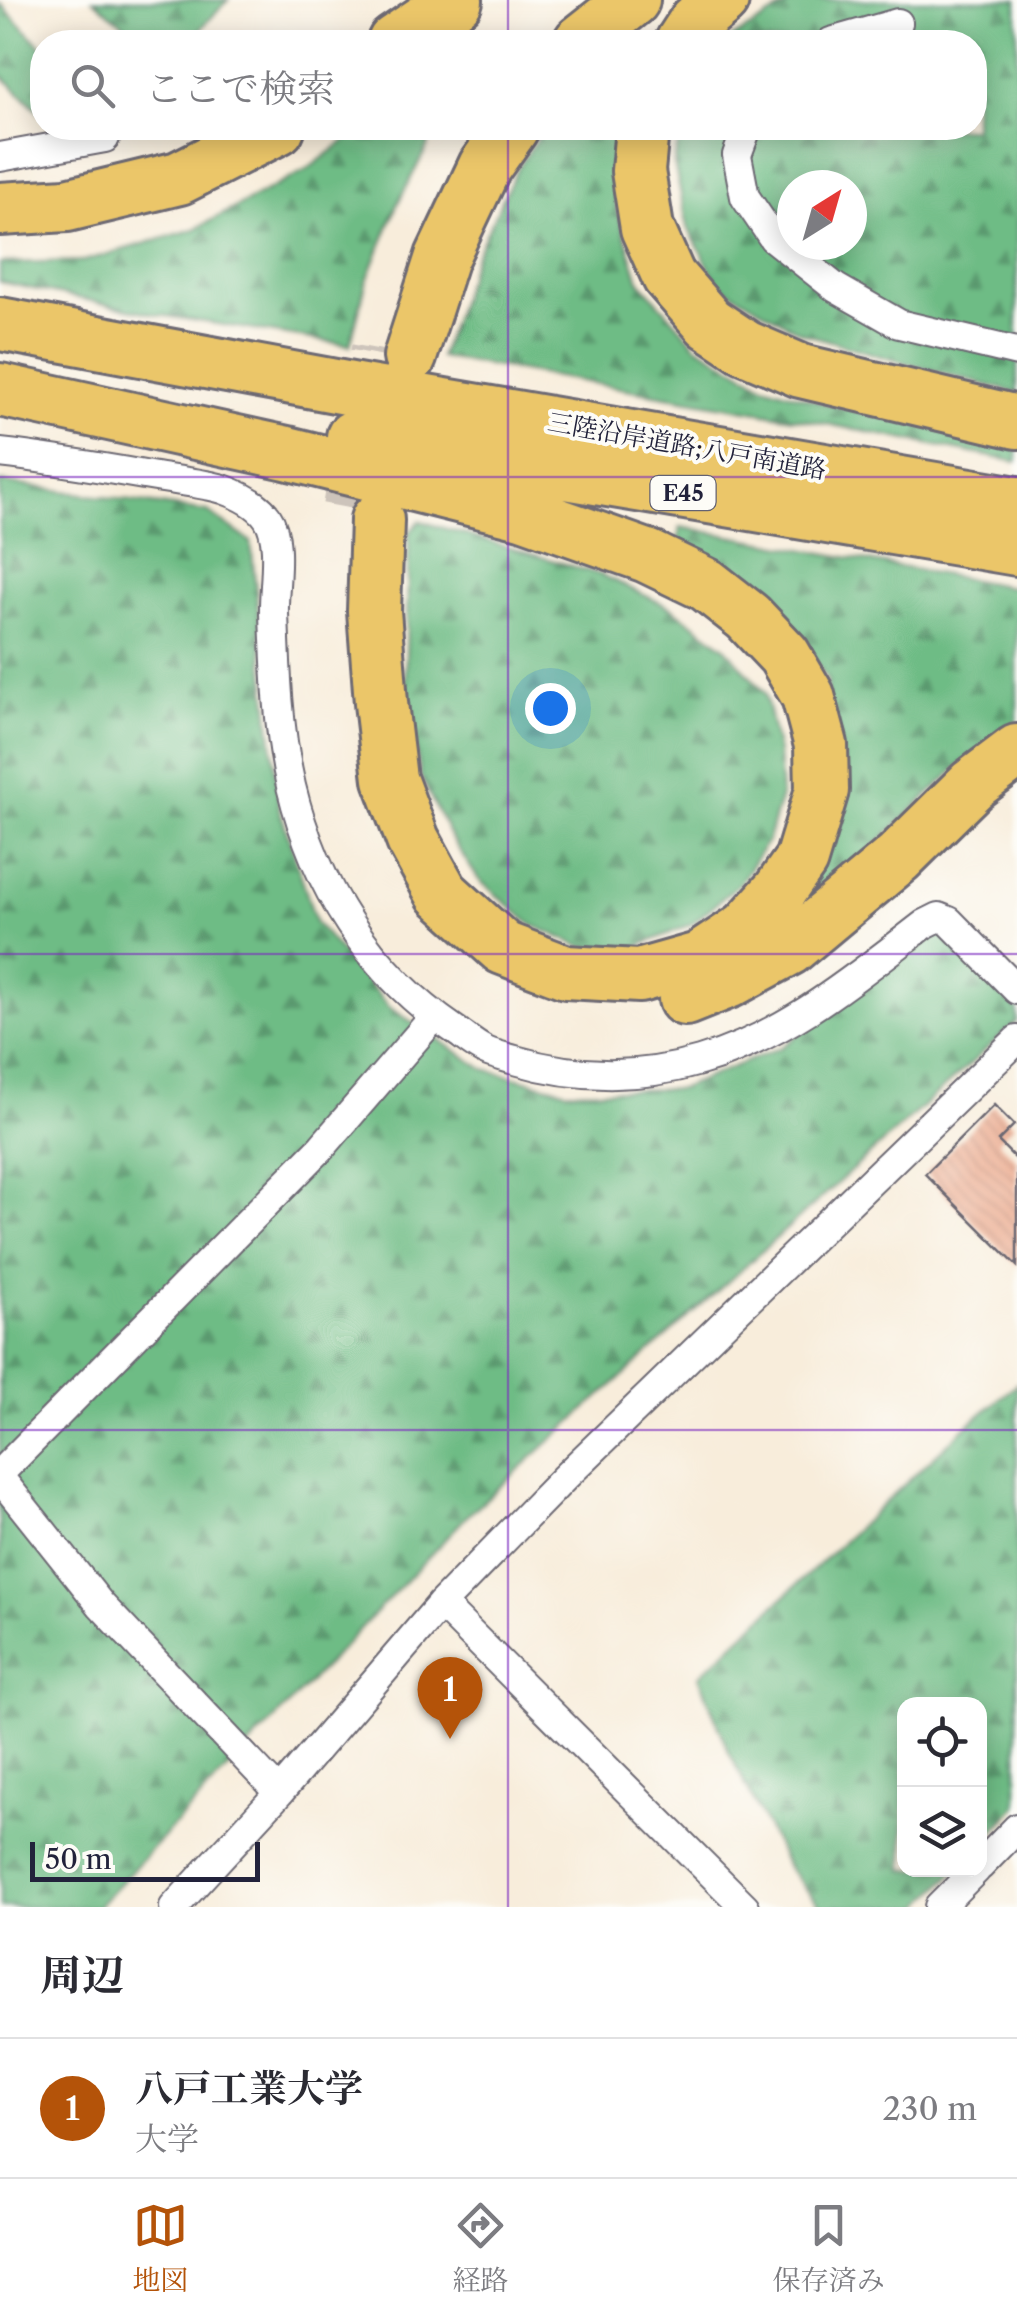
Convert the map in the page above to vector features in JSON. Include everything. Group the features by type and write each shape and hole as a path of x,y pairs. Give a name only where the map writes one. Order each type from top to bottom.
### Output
{"highway":[{"path":"412,30 456,0"},
{"path":"557,30 593,0"},
{"path":"595,30 633,0"},
{"path":"690,30 722,0"},
{"path":"0,209 67,206 179,178 254,140"},
{"path":"373,383 425,221 468,140"},
{"path":"373,383 442,257 485,166 503,140"},
{"path":"641,140 638,171 647,228 669,277 710,323 745,347 801,372 1017,422"},
{"name":"E45","path":"0,324 373,383"},
{"name":"E45","path":"0,370 373,383"},
{"name":"三陸沿岸道路;八戸南道路","path":"373,383 1017,503"},
{"name":"三陸沿岸道路;八戸南道路","path":"373,383 1017,549"},
{"path":"0,390 286,453 522,512 647,556 707,585 748,617 784,655 808,696 821,745 822,790 801,860 746,928 699,959 639,976 566,972 503,948 442,893 413,840 390,780 362,514 339,613 346,701 359,777 382,840 414,902 455,951 512,988 554,1004 618,1011 681,1000 730,981 790,949 1017,750"}],"street":[{"path":"871,30 898,22"},
{"path":"0,158 94,140"},
{"path":"743,140 737,155 745,197 773,238 836,288 899,324 1017,352"},
{"path":"0,453 64,460 222,489 252,502 267,518 275,535 274,611 280,712 290,784 313,860 346,921 394,981 434,1017 485,1051 544,1068 592,1074 640,1073 701,1060 762,1037 833,994 939,917 950,921 1017,990"},
{"path":"279,1792 101,1604 0,1475 322,1147 434,1017"},
{"path":"174,1907 441,1604 565,1477 1017,1040"},
{"path":"441,1604 745,1907"},
{"path":"987,1859 1017,1828"},
{"path":"939,1907 969,1877"}],"green space":[{"path":"93,0 228,0 200,30 131,30"},
{"path":"806,0 1017,0 1017,393 800,332 718,284 688,228 674,163 679,140 987,140 987,30 746,30 790,4"},
{"path":"0,3 30,34 30,103 0,74"},
{"path":"346,140 431,140 397,205 366,283 350,345 154,314 0,282 0,263 84,261 195,229 308,169"},
{"path":"536,140 617,140 616,207 639,280 696,345 764,385 827,404 1017,447 1017,462 817,422 440,357 474,259 516,171"},
{"path":"0,482 208,512 251,542 279,807 316,923 389,1007 484,1069 568,1091 679,1089 782,1047 940,933 1017,1010 1017,1022 468,1515 97,1907 0,1907"},
{"path":"420,521 602,575 672,608 725,647 765,693 778,752 781,796 768,840 740,883 692,924 637,947 582,947 532,925 479,880 451,838 421,778 405,689 409,533"},
{"path":"680,527 1017,588 1017,721 959,766 808,909 798,896 828,681 777,604 732,573 678,544"},
{"path":"1017,1384 1017,1806 987,1838 987,1697 897,1697 897,1877 949,1877 920,1907 821,1907 787,1866 729,1752 699,1676"}],"building":[{"path":"994,1105 1014,1125 998,1141 1017,1160 1017,1266 925,1174"}],"tunnel":[{"path":"348,508 377,349"}],"place":[{"name":"八戸工業大学","path":"450,1739"}]}
